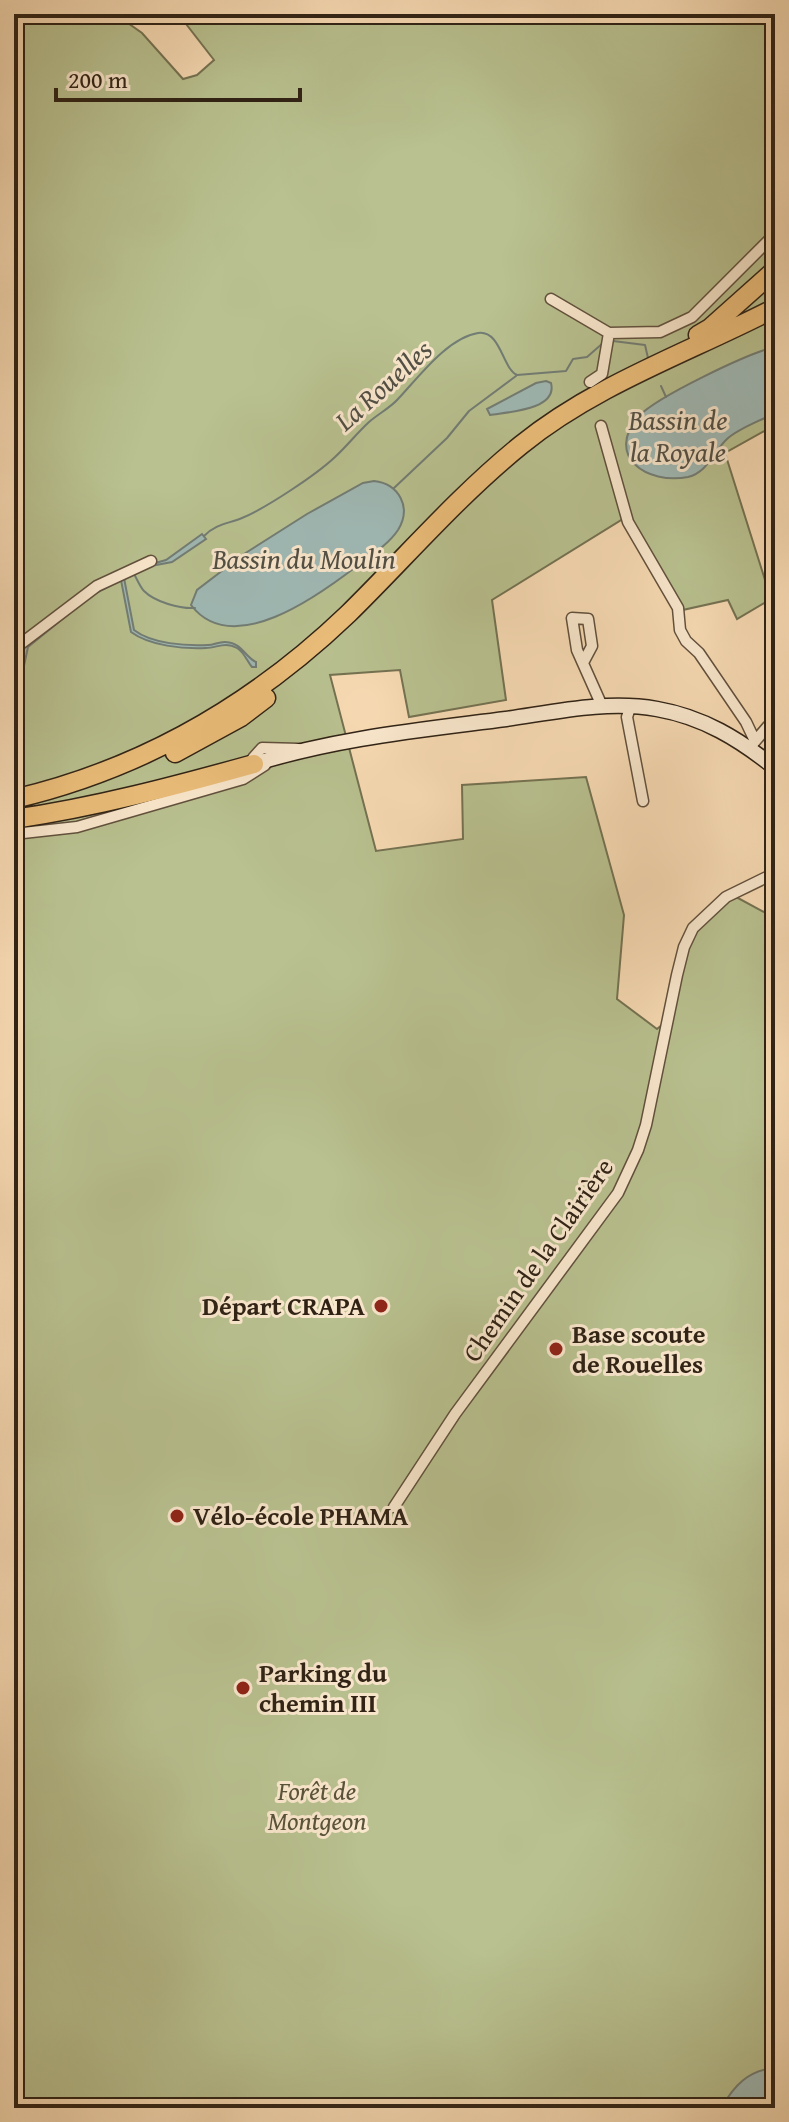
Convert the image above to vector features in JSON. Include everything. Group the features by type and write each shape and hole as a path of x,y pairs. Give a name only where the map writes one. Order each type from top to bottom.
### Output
{"highway":[{"path":"14,799 84,779 131,761 181,737 261,688 347,615 498,464 551,422 710,328 775,270"},
{"path":"621,383 775,308"},
{"path":"14,809 86,790 130,773 197,743 241,717 317,658 495,482 538,446 614,399 775,321"},
{"path":"14,819 70,811 255,768"}],"street":[{"path":"551,299 609,333 660,332 692,317 775,234"},
{"path":"590,382 602,374 609,333"},
{"path":"601,426 628,522 678,608 680,630 686,641 699,653 746,722 752,744"},
{"path":"14,649 97,586 151,561"},
{"path":"584,661 602,706"},
{"path":"631,705 627,717 643,801"},
{"path":"14,834 77,827 243,779 275,757 301,749 409,731 602,706 631,705 685,715 752,744 775,768"},
{"path":"752,744 775,718"},
{"path":"255,768 253,758 262,748 301,749"},
{"name":"Chemin de la Clairière","path":"394,1507 455,1414 618,1193 646,1125 677,975 693,928 726,897 775,873"}],"green space":[{"name":"Forêt de Montgeon","path":"14,14 115,14 142,33 183,79 197,75 214,60 186,24 173,14 775,14 775,425 725,453 771,599 737,619 728,600 678,611 623,519 492,600 506,700 409,717 400,670 330,675 376,851 463,839 462,785 586,777 624,915 617,999 657,1029 663,1024 688,933 724,894 775,918 775,2108 14,2108"}],"water":[{"name":"Bassin de la Royale","path":"775,347 775,413 732,435 701,471 688,477 658,476 645,472 635,464 628,455 626,444 629,430 639,416 664,398 704,377"},
{"path":"536,383 551,383 551,392 539,404 519,411 490,415 487,409"},
{"name":"Bassin du Moulin","path":"374,481 390,487 401,498 404,513 398,530 379,550 320,592 275,617 251,624 229,626 208,620 191,605 197,590 244,554 307,514 363,483"},
{"path":"202,534 206,539 172,562 151,566 124,578 134,630 170,643 231,643 256,662 256,667 252,667 242,652 233,646 177,647 148,641 131,632 121,580 92,595 28,647 22,675 14,683 22,647 94,588 141,567 166,560"},
{"path":"775,2068 775,2108 721,2108 743,2080 765,2069"}],"waterway":[{"name":"La Rouelles","path":"204,536 217,527 264,507 316,473 369,422 395,402 434,360 466,336 478,333 492,337 517,375 566,371 573,359 587,357 603,343"},
{"name":"La Rouelles","path":"613,341 645,345 648,358"},
{"path":"394,488 447,438 469,411 516,376"},
{"path":"661,386 666,397"},
{"path":"134,574 143,589 154,598 175,606 195,608"}],"place":[{"name":"Départ CRAPA","path":"381,1306"},
{"name":"Base scoute de Rouelles","path":"556,1349"},
{"name":"Vélo-école PHAMA","path":"177,1516"},
{"name":"Parking du chemin III","path":"243,1688"}]}
